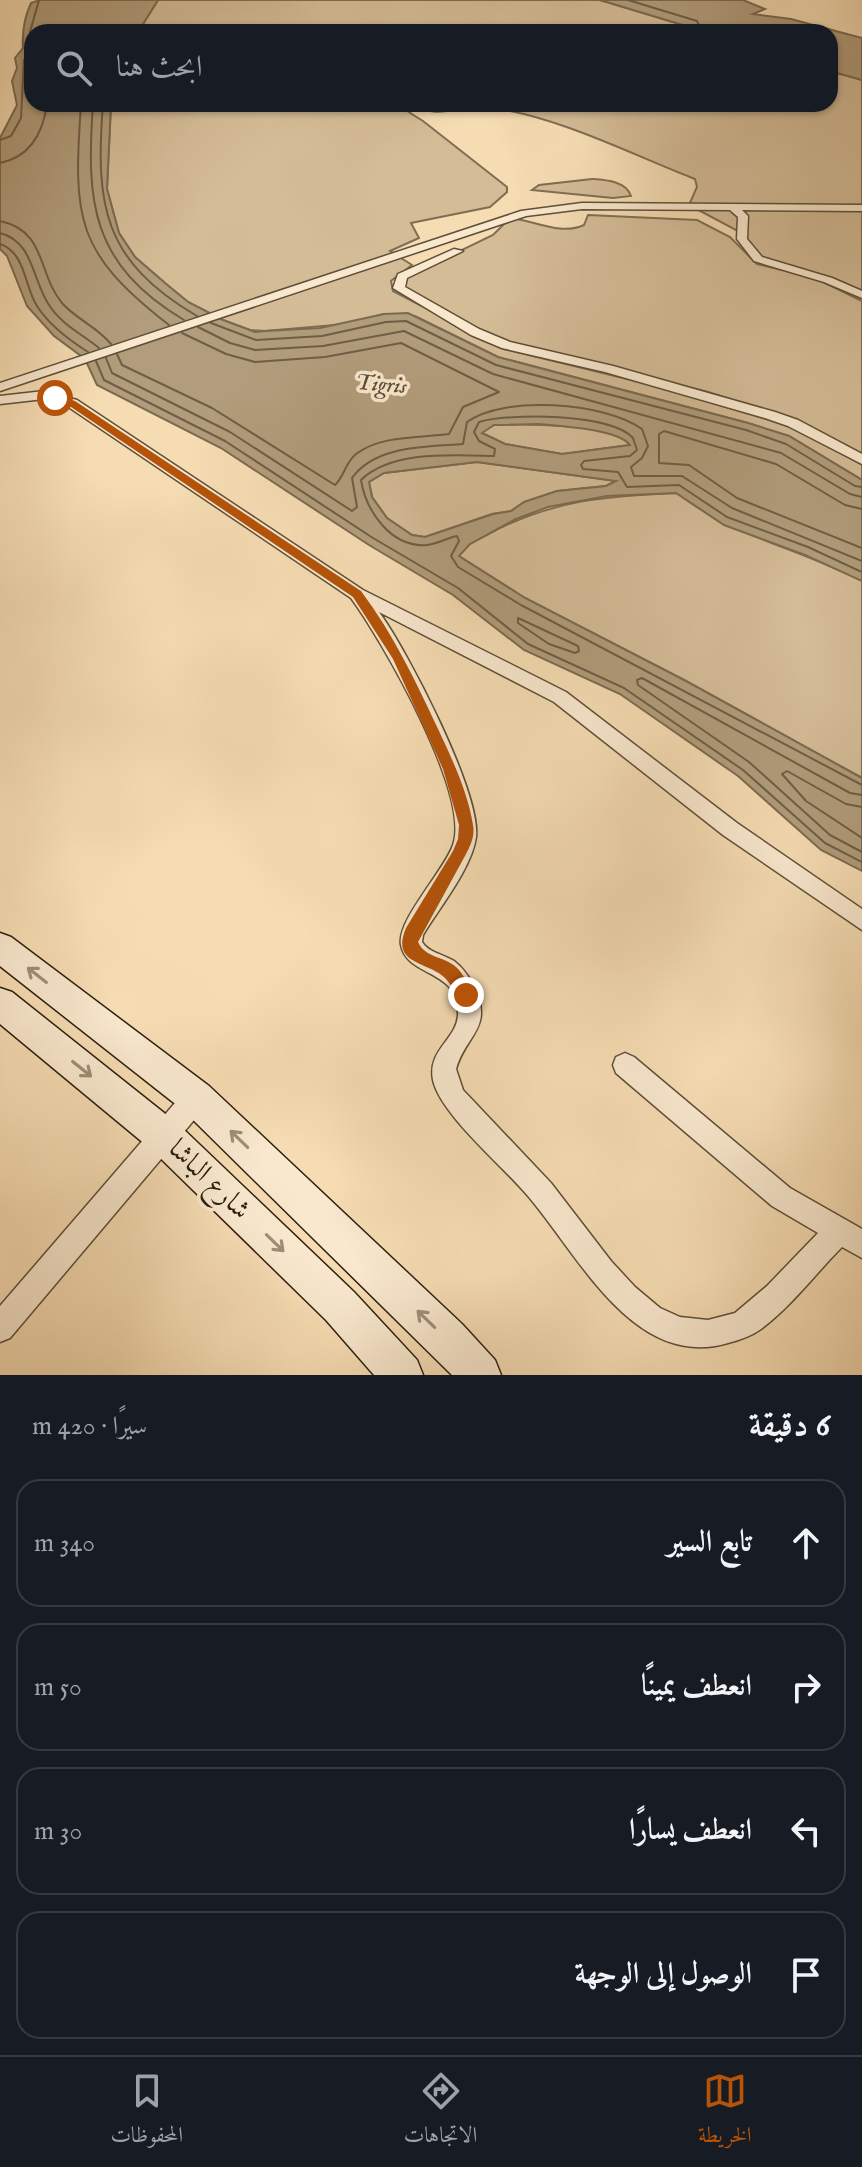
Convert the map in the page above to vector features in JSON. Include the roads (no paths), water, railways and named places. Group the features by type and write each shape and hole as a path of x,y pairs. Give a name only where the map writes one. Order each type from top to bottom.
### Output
{"main road":[{"path":"0,947 196,1098 447,1339 480,1375"},
{"name":"شارع الباشا","path":"0,1003 165,1137 340,1306 402,1375"}],"street":[{"path":"0,387 508,217 592,206 862,208"},
{"path":"732,207 743,216 742,239 758,259 828,280 862,295"},
{"path":"458,251 402,276 399,288 475,332 506,345 608,369 770,415 793,423 862,460"},
{"path":"0,400 44,395 72,403 357,594 560,697 730,829 862,921"},
{"path":"357,594 400,659 450,769 466,825 466,839 459,854 412,933 410,942 412,950 420,957 450,971 469,1002 468,1026 451,1047 443,1067 444,1078 454,1099 542,1192 630,1303 652,1320 678,1331 713,1334 744,1324 838,1232"},
{"path":"625,1065 755,1178 862,1244"},
{"path":"0,1328 196,1098"}],"water":[{"path":"40,0 158,0 143,24 24,24 31,3"},
{"path":"600,0 743,0 765,9 753,14 810,24 680,24"},
{"name":"Tigris","path":"24,25 24,112 111,112 107,189 119,233 135,257 188,302 255,332 320,328 384,314 408,313 498,357 789,436 862,480 862,581 805,555 724,525 676,493 607,496 548,507 516,519 470,544 459,556 525,598 686,681 862,778 862,871 821,850 738,776 620,694 524,650 453,595 369,545 221,448 97,385 85,359 54,336 27,306 7,256 0,249 0,138 17,105 12,81 17,68 15,58 23,48","holes":["494,425 574,427 614,435 630,445 562,454 505,444 482,433","477,462 616,481 606,486 557,491 524,502 511,511 425,537 412,535 387,518 372,497 369,482 384,473"]},
{"path":"838,32 862,38 862,80 838,73"}]}
